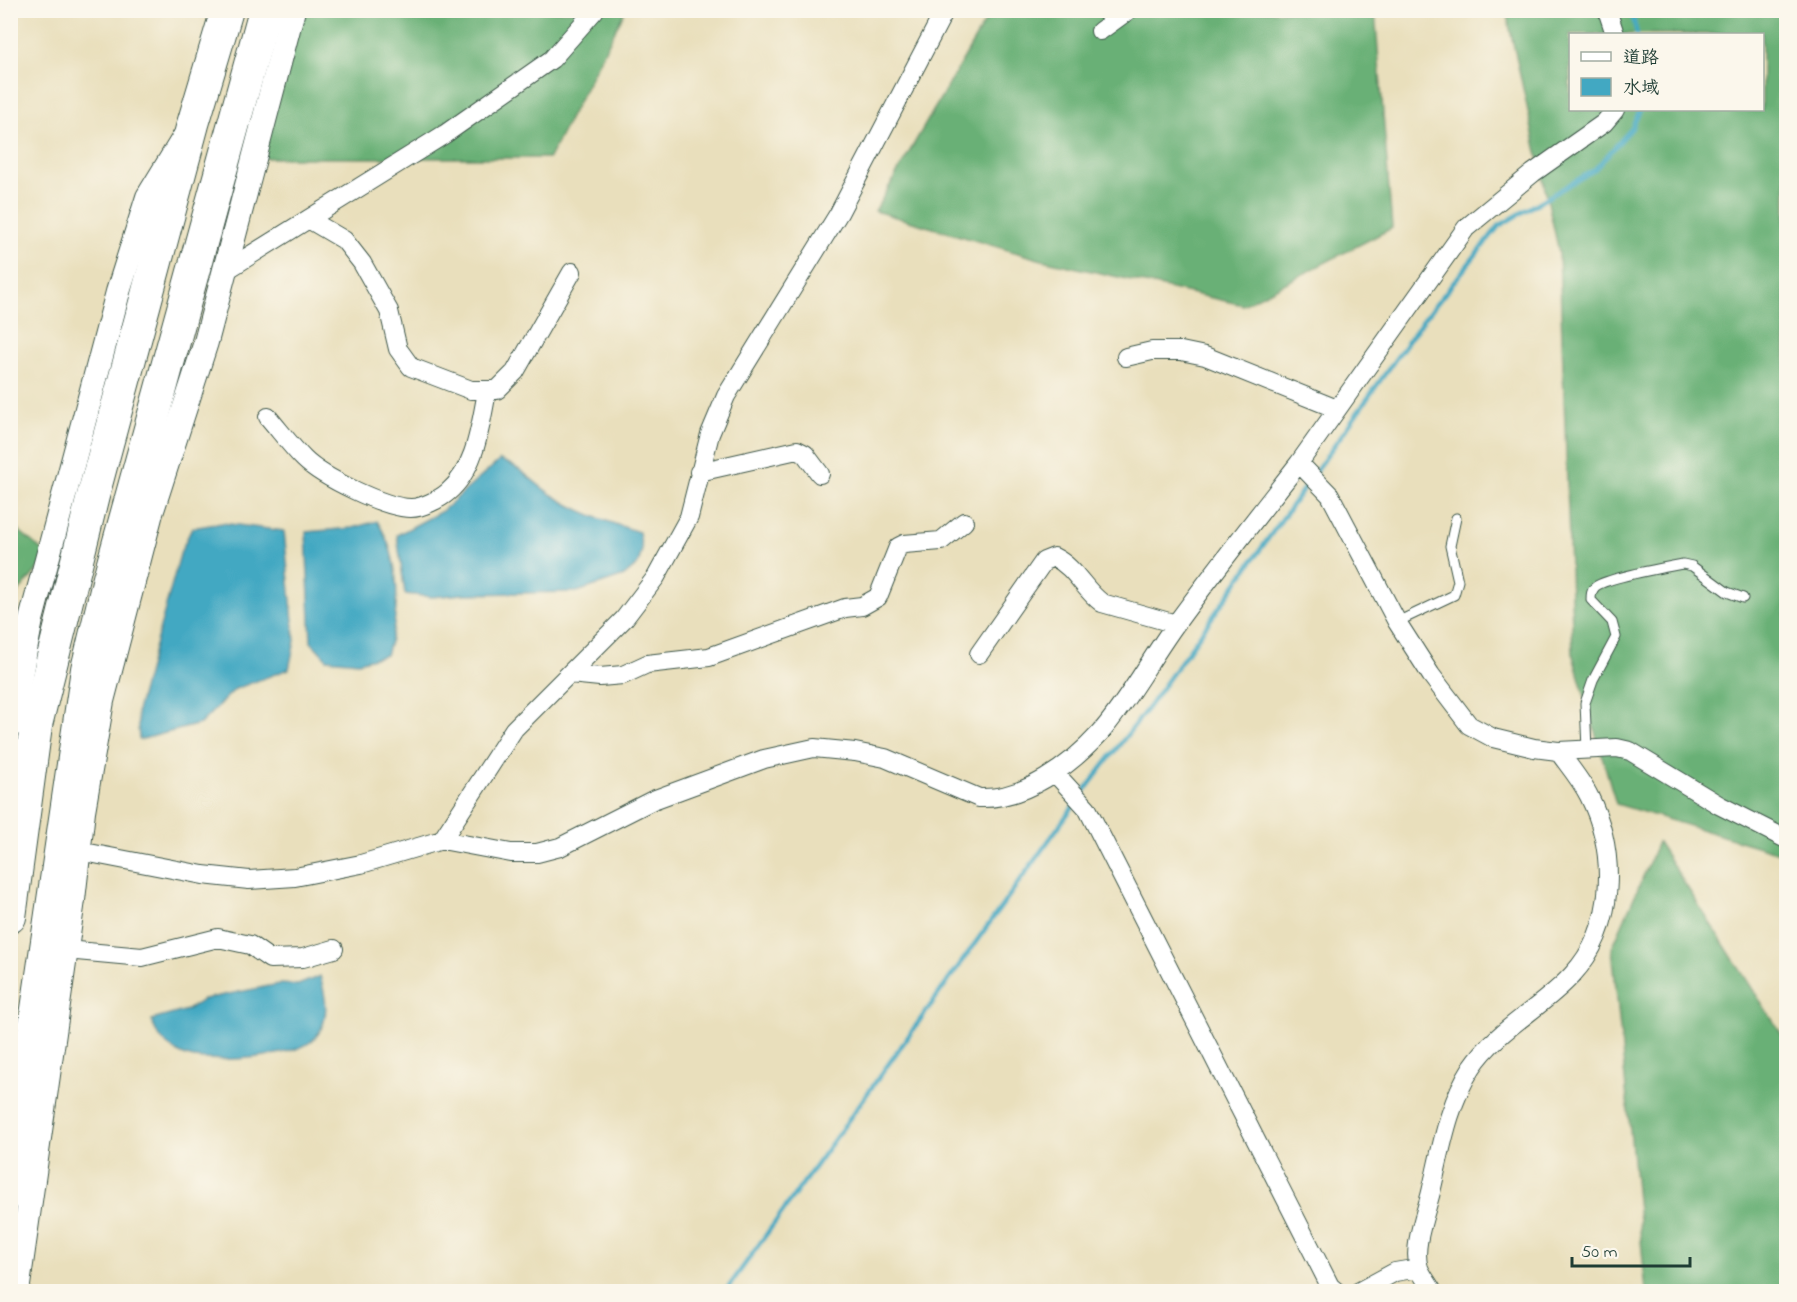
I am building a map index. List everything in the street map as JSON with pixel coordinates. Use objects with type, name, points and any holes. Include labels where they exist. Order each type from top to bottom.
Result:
[{"type":"highway","points":[[10,917],[36,725],[93,496],[193,124],[227,10]]},
{"type":"highway","points":[[10,1193],[87,669],[109,578],[265,10]]},
{"type":"street","points":[[17,1292],[102,701],[151,513],[206,342],[293,10]]},
{"type":"street","points":[[225,271],[445,134],[552,59],[595,10]]},
{"type":"street","points":[[442,840],[514,729],[624,619],[656,577],[689,517],[699,472],[726,396],[839,213],[945,10]]},
{"type":"street","points":[[1100,31],[1129,10]]},
{"type":"street","points":[[1607,10],[1615,33]]},
{"type":"street","points":[[79,851],[203,875],[249,880],[295,877],[361,864],[442,840],[511,853],[537,854],[560,848],[664,796],[764,759],[814,748],[885,758],[979,798],[995,799],[1014,793],[1055,773],[1100,733],[1176,624],[1303,465],[1337,409],[1466,228],[1533,173],[1604,123],[1614,111]]},
{"type":"street","points":[[10,726],[15,665],[32,620],[125,271],[148,197],[160,174],[193,124]]},
{"type":"street","points":[[310,220],[344,240],[362,263],[389,312],[398,349],[411,367],[471,390],[487,392],[497,390],[515,372],[572,272]]},
{"type":"street","points":[[1126,357],[1152,351],[1182,351],[1205,356],[1337,409]]},
{"type":"street","points":[[268,417],[305,460],[339,483],[393,504],[412,508],[448,493],[462,475],[476,448],[487,392]]},
{"type":"street","points":[[699,472],[797,450],[805,454],[820,474]]},
{"type":"street","points":[[1303,465],[1323,486],[1343,517],[1397,622],[1431,675],[1469,725],[1493,738],[1558,751],[1617,748],[1630,751],[1719,805],[1786,839]]},
{"type":"street","points":[[570,674],[600,677],[623,675],[647,664],[710,657],[845,608],[862,606],[878,597],[898,547],[904,544],[941,541],[964,522]]},
{"type":"street","points":[[978,654],[1044,561],[1054,557],[1069,565],[1092,595],[1102,603],[1176,624]]},
{"type":"street","points":[[1433,1292],[1419,1268],[1419,1245],[1446,1128],[1472,1067],[1491,1045],[1571,976],[1591,953],[1600,932],[1607,895],[1607,847],[1589,795],[1558,751]]},
{"type":"street","points":[[1055,773],[1088,808],[1330,1286],[1337,1292]]},
{"type":"street","points":[[66,950],[142,957],[218,938],[250,945],[270,959],[303,958],[334,949]]},
{"type":"street","points":[[1358,1292],[1389,1275],[1419,1268]]},
{"type":"lane","points":[[1397,622],[1454,595],[1458,581],[1450,535],[1456,518]]},
{"type":"lane","points":[[1587,749],[1584,717],[1587,697],[1593,680],[1616,637],[1612,622],[1591,600],[1591,594],[1596,587],[1610,581],[1683,564],[1692,566],[1727,592],[1743,598]]},
{"type":"green space","points":[[275,11],[625,11],[549,158],[224,158]]},
{"type":"green space","points":[[991,11],[1375,11],[1392,228],[1243,305],[1042,260],[875,211]]},
{"type":"green space","points":[[1506,11],[1786,11],[1786,855],[1616,804],[1573,656],[1559,252]]},
{"type":"green space","points":[[11,524],[49,556],[11,601]]},
{"type":"green space","points":[[1658,842],[1786,1041],[1786,1291],[1646,1291],[1612,948]]},
{"type":"water","points":[[500,460],[515,467],[564,502],[595,517],[639,532],[642,550],[638,564],[624,576],[577,592],[463,594],[432,597],[405,594],[397,535],[442,511]]},
{"type":"water","points":[[377,521],[391,552],[395,569],[396,604],[386,655],[358,662],[327,659],[311,642],[306,532],[352,528]]},
{"type":"water","points":[[222,523],[284,531],[295,641],[289,669],[235,689],[200,724],[139,740],[137,711],[181,551],[192,528]]},
{"type":"water","points":[[320,976],[326,1008],[323,1024],[315,1038],[306,1045],[292,1050],[239,1059],[194,1058],[167,1045],[157,1033],[152,1020],[187,1010],[204,999],[279,984],[298,985]]},
{"type":"waterway","points":[[1631,10],[1637,33]]},
{"type":"waterway","points":[[1314,474],[1421,323],[1499,226],[1594,170],[1632,128],[1640,111]]},
{"type":"waterway","points":[[1082,794],[1150,705],[1309,481]]},
{"type":"waterway","points":[[725,1292],[1077,801]]}]
